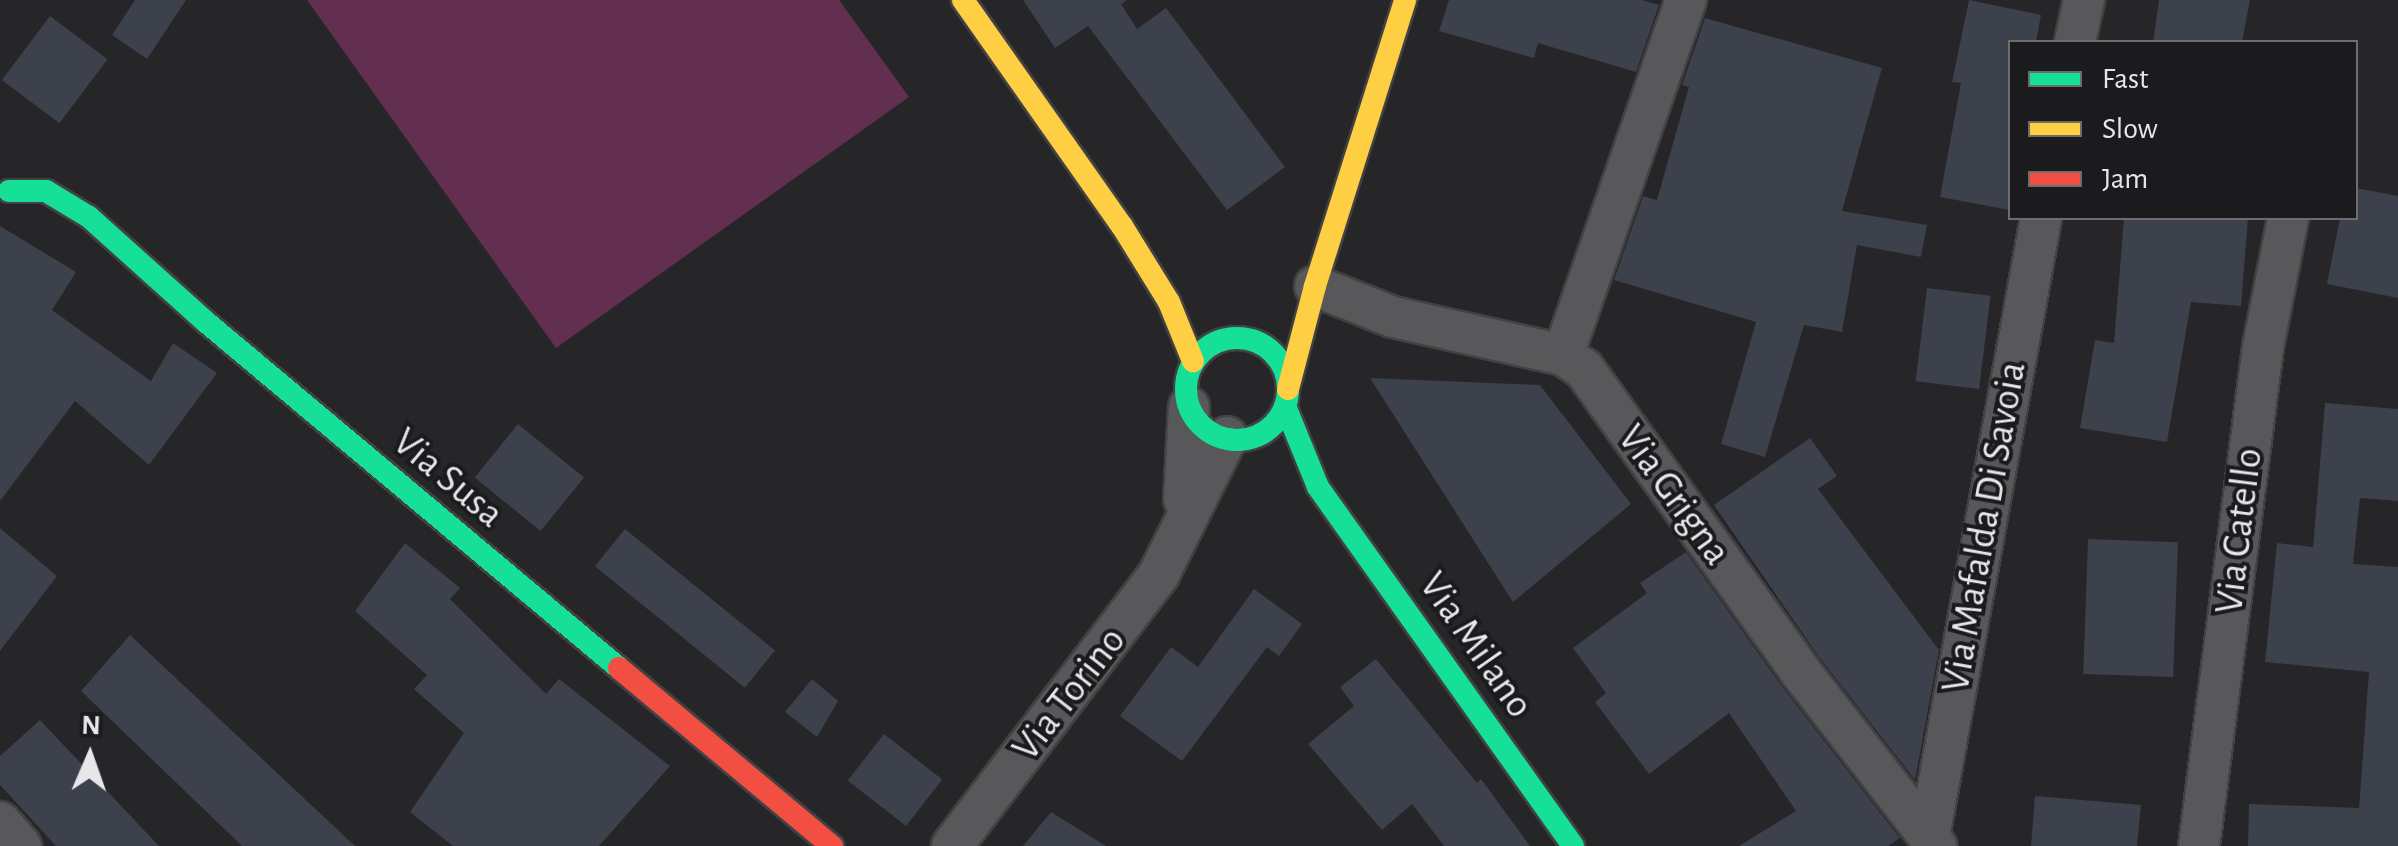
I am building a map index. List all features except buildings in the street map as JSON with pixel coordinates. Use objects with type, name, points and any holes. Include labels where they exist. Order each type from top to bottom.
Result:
[{"type":"street","points":[[963,0],[1122,226],[1169,302],[1193,362]]},
{"type":"street","points":[[1315,286],[1306,303],[1264,333],[1218,341],[1193,362],[1187,377],[1189,407],[1206,428],[1258,445],[1286,397],[1315,286],[1406,0]]},
{"type":"street","points":[[1315,286],[1394,317],[1563,354],[1686,0]]},
{"type":"street","points":[[2075,40],[2084,0]]},
{"type":"street","name":"Via Susa","points":[[3,186],[46,191],[89,217],[220,334],[832,846]]},
{"type":"street","name":"Via Mafalda Di Savoia","points":[[1933,841],[2041,220]]},
{"type":"street","name":"Via Catello","points":[[2199,846],[2263,347],[2288,220]]},
{"type":"street","points":[[1122,226],[1206,310],[1264,333],[1279,360],[1286,397]]},
{"type":"street","name":"Via Grigna","points":[[1563,354],[1584,369],[1800,671],[1933,841]]},
{"type":"street","name":"Via Milano","points":[[1286,397],[1318,487],[1573,846]]},
{"type":"street","name":"Via Torino","points":[[1178,537],[1188,466],[1189,407]]},
{"type":"street","name":"Via Milano","points":[[1258,445],[1318,487]]},
{"type":"street","name":"Via Torino","points":[[952,846],[1132,612],[1178,537],[1258,445]]},
{"type":"street","points":[[0,822],[20,846]]},
{"type":"shaded area","points":[[307,0],[839,0],[909,97],[556,348]]},
{"type":"traffic: fast","points":[[9,191],[46,191],[89,217],[206,322],[619,668]]},
{"type":"traffic: fast","points":[[1237,338],[1256,342],[1273,353],[1284,370],[1288,389],[1284,408],[1273,425],[1256,436],[1237,440],[1218,436],[1201,425],[1190,408],[1186,389],[1190,370],[1201,353],[1218,342],[1237,338]]},
{"type":"traffic: fast","points":[[1285,406],[1318,487],[1573,846]]},
{"type":"traffic: slow","points":[[963,0],[1122,226],[1169,302],[1193,361]]},
{"type":"traffic: slow","points":[[1288,389],[1315,286],[1405,0]]},
{"type":"traffic: jam","points":[[619,668],[832,846]]}]
